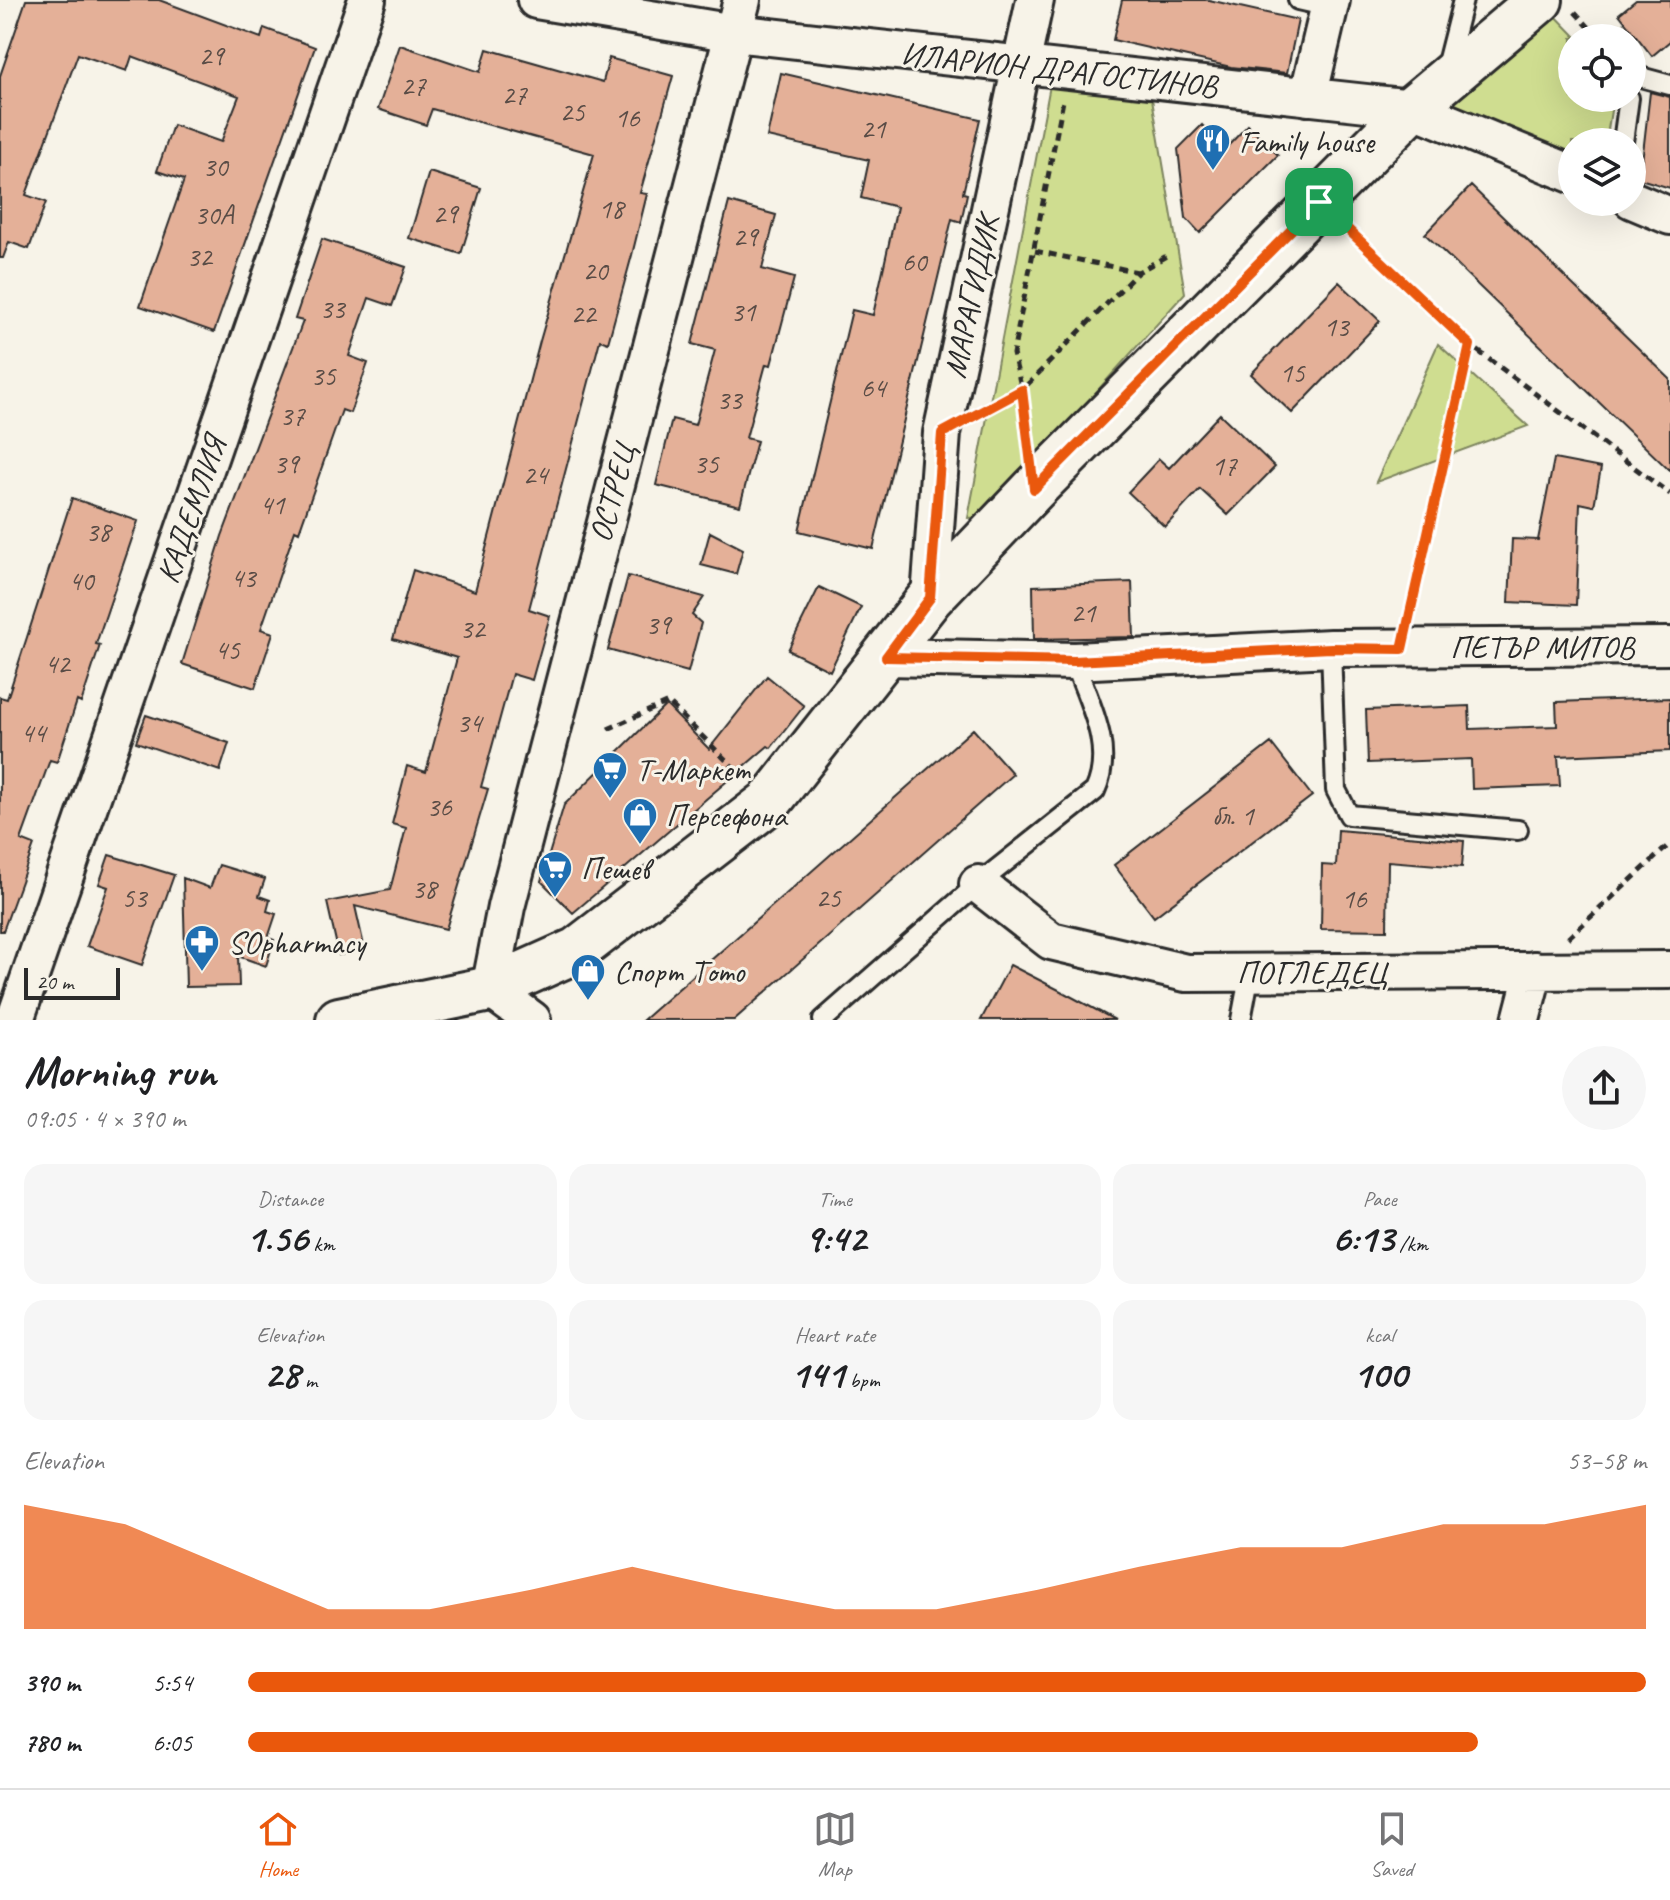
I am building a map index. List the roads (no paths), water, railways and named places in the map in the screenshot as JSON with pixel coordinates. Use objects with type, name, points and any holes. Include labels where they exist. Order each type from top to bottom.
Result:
[{"type":"street","name":"КАДЕМЛИЯ","points":[[15,1020],[367,0]]},
{"type":"street","name":"ИЛАРИОН ДРАГОСТИНОВ","points":[[536,0],[738,16],[1019,67],[1308,97],[1427,96],[1558,166]]},
{"type":"street","name":"МАРАГИДИК","points":[[930,598],[942,433],[1035,0]]},
{"type":"street","points":[[1308,97],[1320,2]]},
{"type":"street","points":[[339,1020],[490,989],[577,950],[769,802],[930,598],[1034,489],[1427,96],[1557,5]]},
{"type":"street","name":"ОСТРЕЦ","points":[[490,989],[555,711],[738,16]]},
{"type":"street","points":[[1646,206],[1670,216]]},
{"type":"street","name":"ПЕТЪР МИТОВ","points":[[886,657],[1074,661],[1331,648],[1670,646]]},
{"type":"street","name":"ПОГЛЕДЕЦ","points":[[978,884],[1051,941],[1186,973],[1670,970]]},
{"type":"street","points":[[1521,1020],[1534,970]]},
{"type":"street","points":[[490,989],[532,1020]]},
{"type":"lane","points":[[1427,96],[1463,0]]},
{"type":"lane","points":[[1646,79],[1670,85]]},
{"type":"lane","points":[[1331,648],[1336,790],[1349,815],[1518,830]]},
{"type":"lane","points":[[823,1020],[978,884],[1095,791],[1105,771],[1104,748],[1074,661]]},
{"type":"lane","points":[[1241,1020],[1250,972]]},
{"type":"place","name":"Family house","points":[[1213,172]]},
{"type":"place","name":"Т-Маркет","points":[[610,800]]},
{"type":"place","name":"Персефона","points":[[640,846]]},
{"type":"place","name":"Пешев","points":[[555,899]]},
{"type":"place","name":"SOpharmacy","points":[[202,973]]},
{"type":"place","name":"Спорт Тото","points":[[588,1002]]}]
